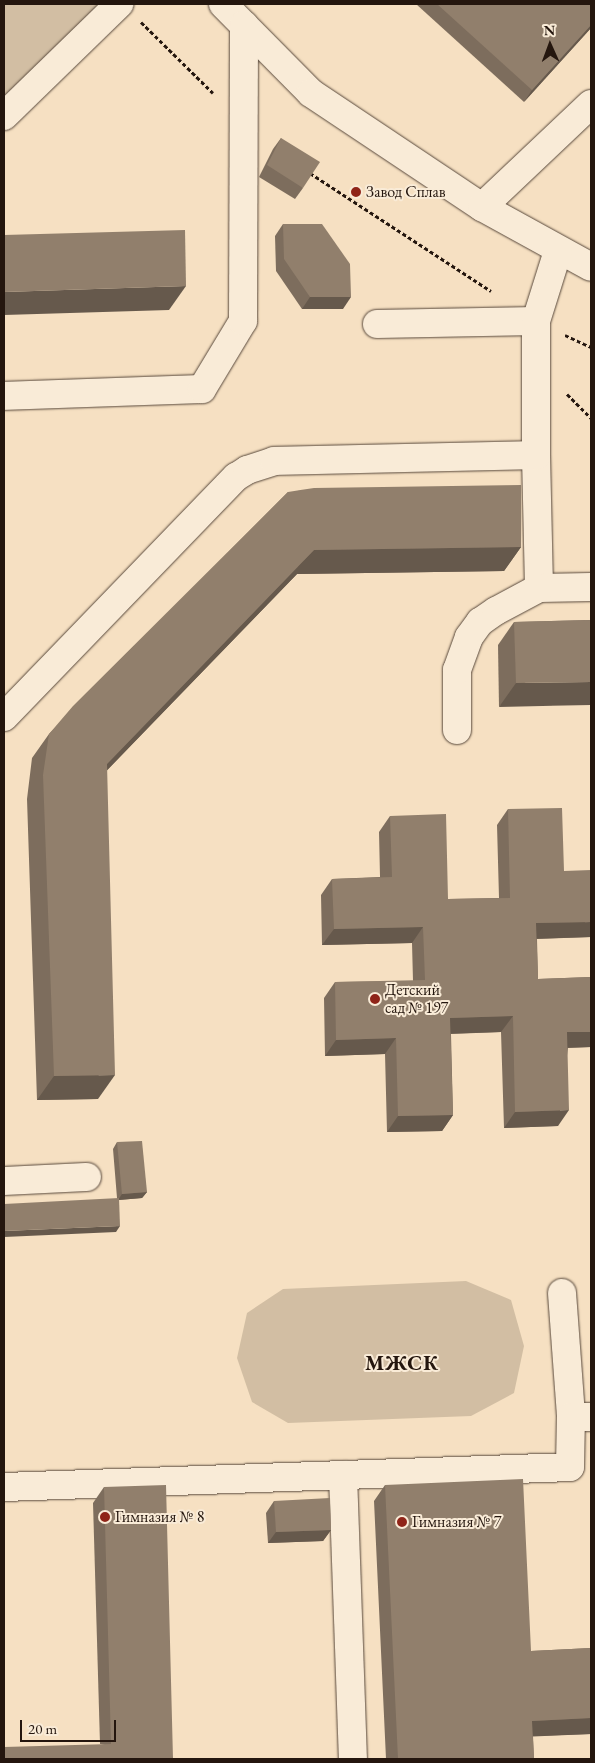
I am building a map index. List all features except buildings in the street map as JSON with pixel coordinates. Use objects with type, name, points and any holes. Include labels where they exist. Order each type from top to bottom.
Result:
[{"type":"street","points":[[223,4],[311,93],[482,207],[558,251],[591,267]]},
{"type":"street","points":[[4,116],[128,10]]},
{"type":"street","points":[[4,396],[202,389],[243,321],[244,25]]},
{"type":"street","points":[[482,207],[590,108]]},
{"type":"street","points":[[539,588],[536,456],[536,321],[558,251]]},
{"type":"street","points":[[377,324],[536,321]]},
{"type":"street","points":[[4,717],[247,470],[274,462],[536,456]]},
{"type":"street","points":[[457,730],[457,670],[470,637],[480,622],[496,611],[539,588],[591,586]]},
{"type":"street","points":[[4,1181],[87,1177]]},
{"type":"street","points":[[4,1487],[570,1467],[581,1417],[562,1293]]},
{"type":"street","points":[[343,1475],[353,1759]]},
{"type":"path","points":[[128,10],[244,124]]},
{"type":"path","points":[[304,169],[495,293]]},
{"type":"path","points":[[536,321],[591,347]]},
{"type":"shaded area","points":[[4,4],[113,4],[4,110]]},
{"type":"shaded area","points":[[466,1281],[511,1300],[524,1346],[514,1393],[471,1416],[288,1423],[252,1402],[237,1358],[247,1313],[283,1289]]},
{"type":"place","name":"Завод Сплав","points":[[356,192]]},
{"type":"place","name":"Детский сад № 197","points":[[375,999]]},
{"type":"place","name":"Гимназия № 8","points":[[105,1517]]},
{"type":"place","name":"Гимназия № 7","points":[[402,1522]]},
{"type":"district","name":"МЖСК","points":[[402,1363]]}]
